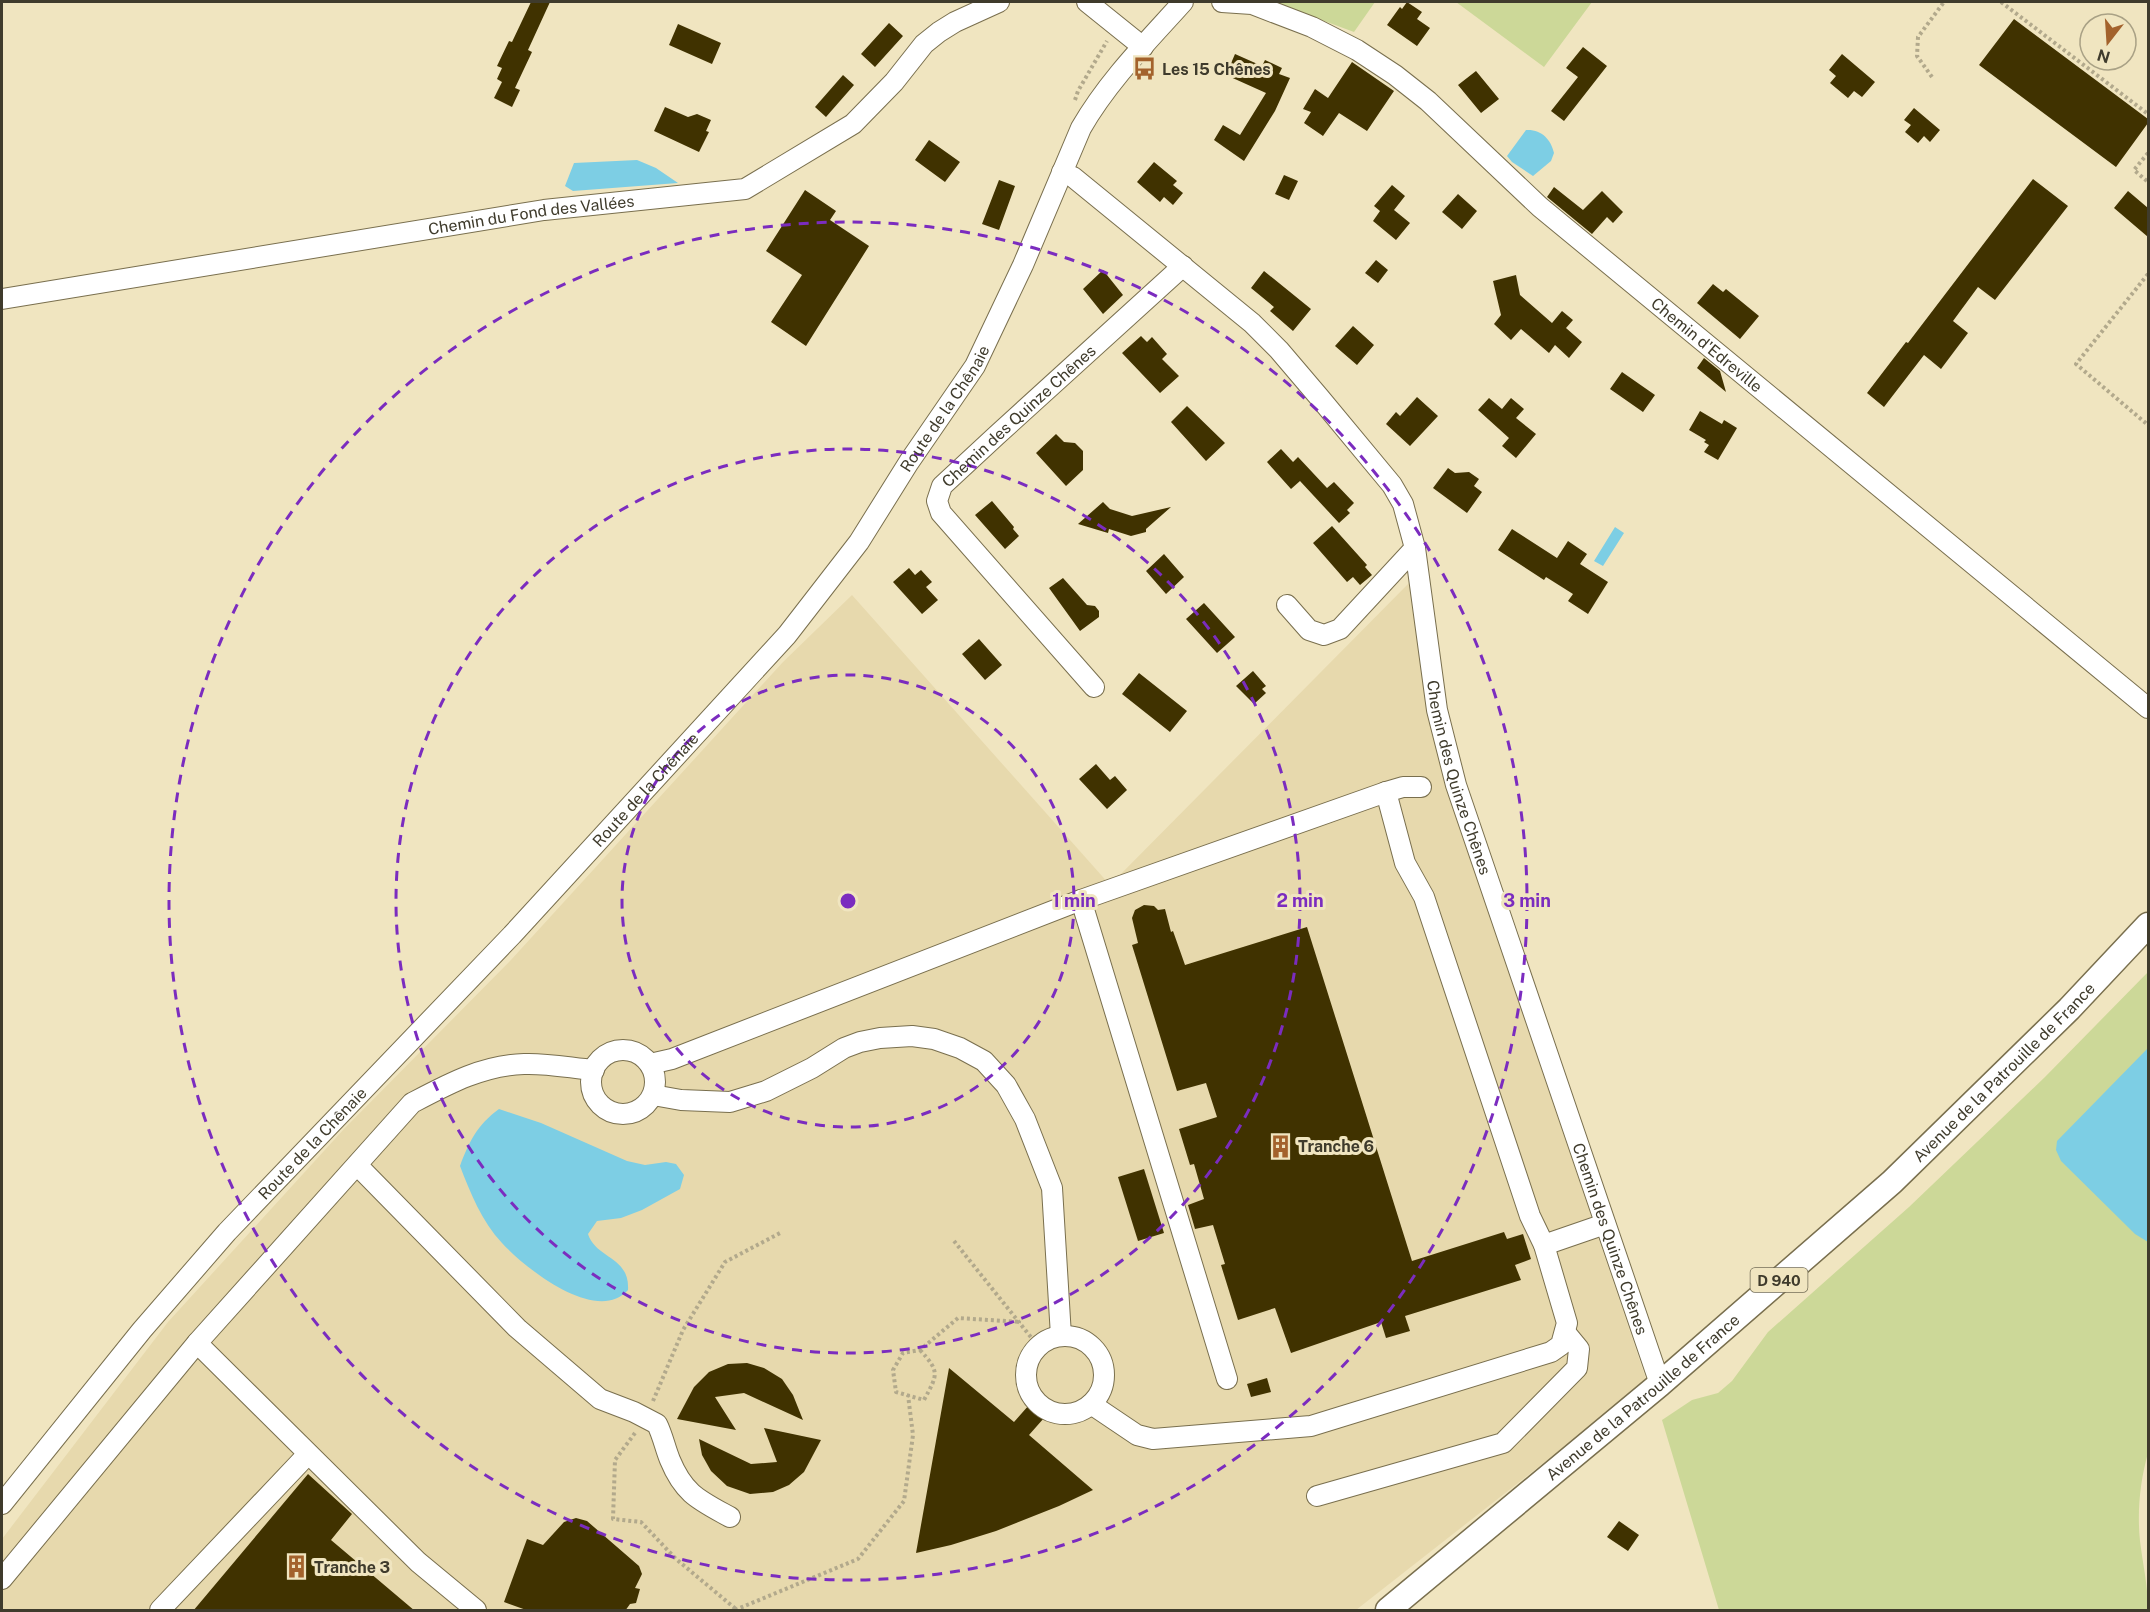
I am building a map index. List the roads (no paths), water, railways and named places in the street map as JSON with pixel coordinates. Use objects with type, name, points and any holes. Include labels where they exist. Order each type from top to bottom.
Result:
[{"type":"main road","name":"Avenue de la Patrouille de France","points":[[1388,1611],[1660,1384],[1892,1182],[2069,1009],[2148,925]]},
{"type":"street","name":"Chemin du Fond des Vallées","points":[[2,299],[544,210],[745,189],[853,123],[894,82],[924,44],[939,32],[999,2]]},
{"type":"street","points":[[1088,2],[1143,47]]},
{"type":"street","name":"Route de la Chênaie","points":[[2,1504],[127,1348],[227,1232],[512,935],[787,635],[860,542],[909,462],[975,366],[998,321],[1081,128],[1098,99],[1183,2]]},
{"type":"street","name":"Chemin d'Edreville","points":[[1222,2],[1251,3],[1312,27],[1357,50],[1395,75],[1428,101],[1540,207],[2148,708]]},
{"type":"street","name":"Chemin des Quinze Chênes","points":[[1062,172],[1073,177],[1252,323],[1279,350],[1392,485],[1402,504],[1415,548],[1437,710],[1456,785],[1660,1384]]},
{"type":"street","name":"Chemin des Quinze Chênes","points":[[1094,687],[941,513],[937,501],[942,486],[1183,266]]},
{"type":"street","points":[[1287,604],[1309,630],[1324,635],[1340,629],[1415,548]]},
{"type":"street","points":[[650,1064],[672,1059],[1081,900],[1386,792],[1422,787]]},
{"type":"street","points":[[1091,1404],[1137,1435],[1153,1439],[1311,1426],[1551,1352],[1561,1345],[1567,1323],[1544,1245],[1530,1216],[1424,897],[1405,863],[1386,792]]},
{"type":"street","points":[[1081,900],[1227,1379]]},
{"type":"street","points":[[653,1095],[681,1100],[730,1102],[766,1091],[812,1068],[844,1048],[880,1038],[912,1036],[934,1039],[960,1048],[984,1061],[1006,1085],[1025,1119],[1052,1188],[1060,1336]]},
{"type":"street","points":[[615,1051],[635,1052],[650,1064],[656,1084],[653,1095],[649,1102],[634,1113],[616,1113],[607,1110],[595,1097],[591,1079],[594,1070],[606,1055],[615,1051]]},
{"type":"street","points":[[2,1579],[197,1343],[358,1166],[412,1103],[457,1079],[491,1068],[525,1064],[594,1070]]},
{"type":"street","points":[[358,1166],[517,1328],[600,1399],[657,1424],[680,1481],[695,1498],[730,1516]]},
{"type":"street","points":[[1544,1245],[1605,1224]]},
{"type":"street","points":[[1317,1496],[1503,1443],[1577,1368],[1579,1349],[1565,1332]]},
{"type":"street","points":[[1060,1336],[1070,1336],[1090,1345],[1101,1359],[1104,1376],[1100,1392],[1091,1404],[1071,1413],[1058,1413],[1044,1408],[1037,1402],[1027,1384],[1029,1359],[1038,1346],[1060,1336]]},
{"type":"street","points":[[197,1343],[418,1562],[476,1611]]},
{"type":"street","points":[[160,1611],[308,1454]]},
{"type":"water","points":[[1526,130],[1541,133],[1550,143],[1554,153],[1551,161],[1533,176],[1507,156]]},
{"type":"water","points":[[637,160],[656,168],[678,183],[573,191],[565,186],[574,163]]},
{"type":"water","points":[[1615,527],[1624,533],[1603,566],[1594,561]]},
{"type":"water","points":[[2148,1048],[2148,1242],[2135,1234],[2061,1161],[2056,1150],[2057,1141]]},
{"type":"water","points":[[499,1109],[541,1123],[627,1161],[645,1165],[666,1162],[676,1164],[684,1175],[680,1189],[642,1210],[621,1218],[597,1221],[588,1234],[598,1249],[624,1270],[628,1290],[615,1299],[599,1301],[581,1297],[544,1279],[502,1243],[483,1216],[460,1166],[475,1134]]},
{"type":"place","name":"Les 15 Chênes","points":[[1144,69]]},
{"type":"place","name":"Tranche 6","points":[[1280,1146]]},
{"type":"place","name":"Tranche 3","points":[[296,1567]]}]
